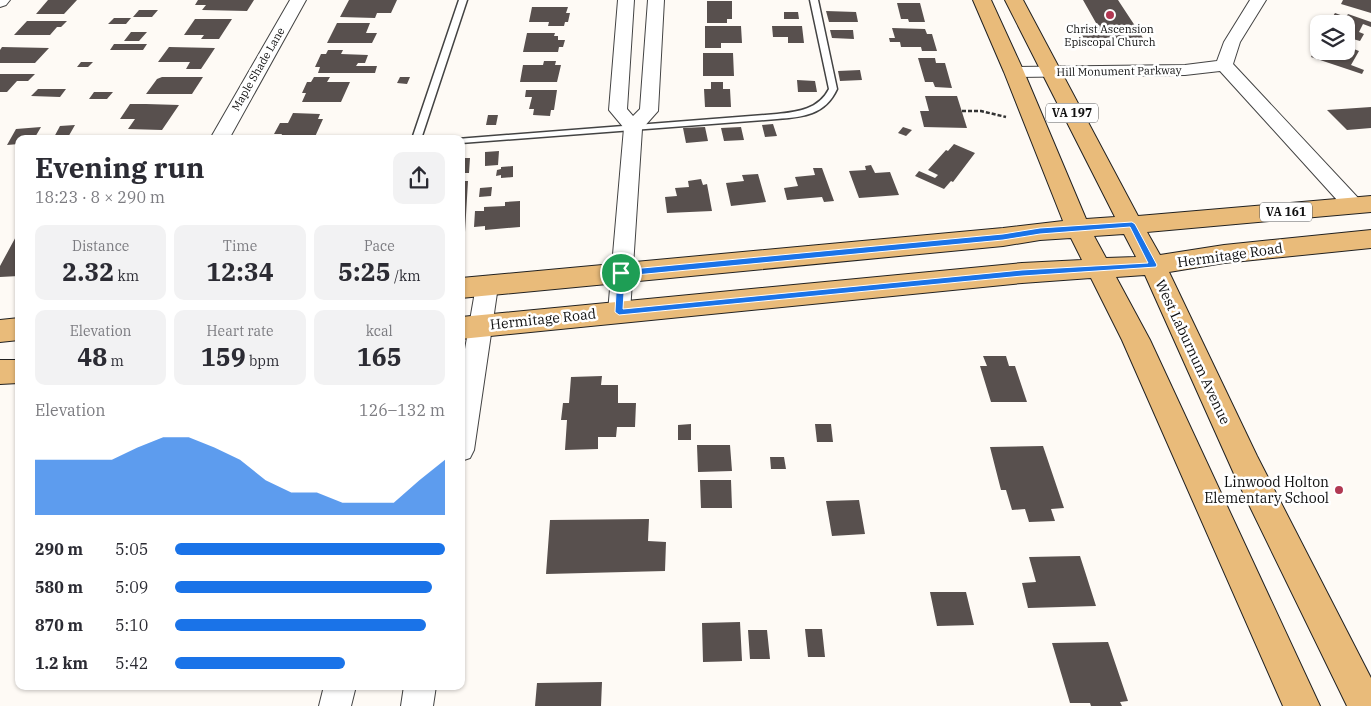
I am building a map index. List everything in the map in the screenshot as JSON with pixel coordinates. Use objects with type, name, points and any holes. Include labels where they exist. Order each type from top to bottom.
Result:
[{"type":"main road","name":"VA 197","points":[[982,0],[1014,72],[1078,228],[1136,340],[1302,706]]},
{"type":"main road","name":"West Laburnum Avenue","points":[[1014,0],[1153,265],[1246,466],[1366,706]]},
{"type":"main road","name":"VA 161","points":[[465,288],[1078,228],[1362,205]]},
{"type":"main road","name":"Hermitage Road","points":[[472,326],[1022,273],[1153,265],[1224,254],[1371,240]]},
{"type":"main road","points":[[0,331],[15,329]]},
{"type":"main road","points":[[0,372],[15,371]]},
{"type":"street","name":"Maple Shade Lane","points":[[220,135],[298,0]]},
{"type":"street","points":[[626,0],[618,110],[633,127]]},
{"type":"street","points":[[619,312],[633,127],[650,111],[656,0]]},
{"type":"street","points":[[1258,0],[1232,42],[1224,65],[1362,205]]},
{"type":"street","name":"Hill Monument Parkway","points":[[1014,72],[1185,70],[1224,65]]},
{"type":"street","points":[[465,405],[472,326],[487,286]]},
{"type":"street","points":[[335,706],[339,690]]},
{"type":"street","points":[[416,706],[419,690]]},
{"type":"lane","points":[[417,135],[463,0]]},
{"type":"lane","points":[[465,140],[799,113],[814,109],[825,104],[831,97],[833,89],[814,0]]},
{"type":"path","points":[[962,111],[981,111],[1006,117]]},
{"type":"building","points":[[48,0],[77,0],[64,14],[36,14]]},
{"type":"building","points":[[198,0],[254,0],[247,11],[202,10],[206,5],[195,5]]},
{"type":"building","points":[[349,0],[397,0],[391,13],[377,13],[375,18],[340,17]]},
{"type":"building","name":"Christ Ascension Episcopal Church","points":[[1083,0],[1118,0],[1143,38],[1084,39],[1079,30],[1100,30]]},
{"type":"building","points":[[1343,0],[1371,0],[1371,13],[1341,4]]},
{"type":"building","points":[[707,1],[732,1],[732,19],[727,19],[727,23],[707,23]]},
{"type":"building","points":[[897,3],[920,3],[925,22],[909,22],[908,19],[901,19]]},
{"type":"building","points":[[532,7],[568,7],[566,13],[570,13],[568,22],[565,22],[564,26],[548,26],[549,22],[529,22]]},
{"type":"building","points":[[139,10],[158,10],[152,17],[133,17]]},
{"type":"building","points":[[826,11],[856,12],[858,22],[829,22]]},
{"type":"building","points":[[784,12],[798,12],[799,19],[784,19]]},
{"type":"building","points":[[1355,16],[1371,22],[1371,27],[1363,24],[1359,32],[1364,34],[1360,41],[1355,40]]},
{"type":"building","points":[[114,18],[131,18],[126,24],[108,24]]},
{"type":"building","points":[[195,19],[232,19],[219,39],[201,39],[204,35],[184,35]]},
{"type":"building","points":[[27,21],[67,21],[61,27],[57,27],[50,35],[14,35]]},
{"type":"building","points":[[337,23],[370,23],[366,33],[377,33],[372,43],[327,43]]},
{"type":"building","points":[[705,26],[741,26],[742,43],[721,43],[721,48],[705,48]]},
{"type":"building","points":[[772,26],[802,26],[804,43],[788,43],[788,37],[773,37]]},
{"type":"building","points":[[892,28],[925,29],[927,34],[932,34],[937,51],[922,51],[921,47],[901,47],[900,42],[890,42],[889,38],[895,38]]},
{"type":"building","points":[[830,30],[853,30],[854,39],[832,38]]},
{"type":"building","points":[[131,32],[147,32],[139,41],[124,41]]},
{"type":"building","points":[[527,33],[555,33],[554,36],[558,36],[558,40],[565,40],[563,47],[559,47],[558,52],[523,52]]},
{"type":"building","points":[[114,44],[147,44],[143,50],[110,50]]},
{"type":"building","points":[[2,47],[49,48],[35,63],[0,63],[0,50]]},
{"type":"building","points":[[169,47],[215,48],[201,69],[186,69],[190,62],[158,62]]},
{"type":"building","points":[[1355,49],[1359,51],[1355,58]]},
{"type":"building","points":[[328,50],[343,50],[341,54],[368,55],[365,63],[358,63],[356,66],[377,66],[375,73],[318,73],[320,67],[315,67],[321,54],[326,54]]},
{"type":"building","points":[[703,53],[733,53],[734,76],[703,76]]},
{"type":"building","points":[[918,58],[935,58],[936,63],[945,63],[952,88],[935,87],[933,82],[925,82]]},
{"type":"building","points":[[1320,60],[1354,60],[1351,65],[1364,70],[1362,74]]},
{"type":"building","points":[[544,61],[556,61],[555,65],[561,65],[557,82],[520,82],[523,65],[543,65]]},
{"type":"building","points":[[81,62],[93,62],[88,67],[77,67]]},
{"type":"building","points":[[860,70],[862,80],[840,81],[838,71]]},
{"type":"building","points":[[0,74],[35,74],[28,81],[17,81],[7,92],[0,92]]},
{"type":"building","points":[[162,77],[203,77],[192,94],[146,94],[157,79]]},
{"type":"building","points":[[314,77],[330,77],[327,82],[350,82],[341,102],[302,102],[306,93],[302,93],[307,82],[311,82]]},
{"type":"building","points":[[400,77],[410,77],[407,84],[397,83]]},
{"type":"building","points":[[797,80],[815,81],[817,92],[798,92]]},
{"type":"building","points":[[711,82],[723,82],[723,89],[730,89],[731,107],[705,107],[704,89],[711,89]]},
{"type":"building","points":[[38,89],[66,89],[60,97],[31,96]]},
{"type":"building","points":[[526,90],[557,90],[554,110],[551,110],[550,116],[533,115],[534,109],[529,109],[532,97],[525,97]]},
{"type":"building","points":[[94,92],[113,92],[107,99],[89,99]]},
{"type":"building","points":[[925,96],[957,96],[967,128],[924,127],[920,111],[929,111]]},
{"type":"building","points":[[130,104],[179,105],[162,130],[128,129],[135,119],[120,119]]},
{"type":"building","points":[[1371,107],[1371,128],[1347,130],[1327,110]]},
{"type":"building","points":[[293,113],[320,114],[318,119],[323,119],[316,135],[274,134],[280,123],[288,123]]},
{"type":"building","points":[[488,115],[498,115],[496,125],[486,125]]},
{"type":"building","points":[[773,124],[777,136],[765,137],[762,125]]},
{"type":"building","points":[[75,125],[69,135],[55,135],[60,126]]},
{"type":"building","points":[[41,127],[36,135],[15,135],[15,144],[7,145],[16,129]]},
{"type":"building","points":[[705,127],[708,141],[686,143],[683,128]]},
{"type":"building","points":[[741,127],[744,140],[724,141],[721,128]]},
{"type":"building","points":[[903,127],[912,130],[906,136],[898,133]]},
{"type":"building","points":[[954,144],[975,153],[953,182],[951,181],[944,189],[915,176],[919,171],[935,178],[938,175],[928,170]]},
{"type":"building","points":[[499,151],[498,165],[485,166],[485,152]]},
{"type":"building","points":[[465,158],[470,158],[469,173],[465,173]]},
{"type":"building","points":[[871,165],[875,173],[890,172],[899,195],[859,198],[849,171],[866,170],[865,166]]},
{"type":"building","points":[[513,166],[513,177],[501,178],[501,175],[496,176],[497,170],[501,169],[501,167]]},
{"type":"building","points":[[813,168],[822,168],[834,201],[824,202],[822,197],[787,200],[784,188],[798,186],[795,177],[815,175]]},
{"type":"building","points":[[758,174],[766,202],[731,206],[726,183],[744,181],[742,175]]},
{"type":"building","points":[[701,179],[703,185],[707,184],[712,211],[667,213],[665,197],[677,196],[675,188],[689,187],[688,181]]},
{"type":"building","points":[[465,181],[468,181],[465,232]]},
{"type":"building","points":[[492,187],[491,196],[479,197],[480,188]]},
{"type":"building","points":[[520,201],[520,227],[485,230],[485,226],[474,227],[475,211],[484,211],[484,207],[505,206],[505,202]]},
{"type":"building","points":[[15,238],[15,276],[0,277],[0,266]]},
{"type":"building","points":[[983,356],[1006,356],[1009,366],[1015,366],[1027,402],[991,402],[980,366],[987,366]]},
{"type":"building","points":[[602,376],[601,385],[618,385],[618,403],[636,403],[635,427],[617,427],[616,437],[598,437],[598,449],[565,450],[567,420],[561,420],[563,403],[569,403],[571,377]]},
{"type":"building","points":[[691,424],[691,440],[678,440],[678,425]]},
{"type":"building","points":[[815,424],[831,424],[833,442],[817,442]]},
{"type":"building","points":[[697,445],[730,445],[732,471],[698,472]]},
{"type":"building","points":[[1043,446],[1064,508],[1051,509],[1055,521],[1029,522],[1025,509],[1012,510],[1006,490],[1001,490],[990,447]]},
{"type":"building","points":[[770,457],[784,457],[786,469],[771,469]]},
{"type":"building","points":[[700,480],[731,480],[732,508],[701,508]]},
{"type":"building","points":[[859,500],[865,534],[832,536],[826,501]]},
{"type":"building","points":[[649,519],[648,541],[666,542],[665,571],[546,574],[550,520]]},
{"type":"building","points":[[1080,556],[1096,606],[1028,608],[1022,583],[1036,582],[1029,557]]},
{"type":"building","points":[[930,592],[966,592],[974,625],[937,626]]},
{"type":"building","points":[[740,622],[742,661],[703,662],[702,623]]},
{"type":"building","points":[[805,629],[822,629],[825,657],[808,657]]},
{"type":"building","points":[[748,630],[767,630],[770,659],[750,659]]},
{"type":"building","points":[[1108,642],[1128,701],[1120,702],[1122,706],[1091,706],[1090,703],[1070,703],[1052,643]]},
{"type":"building","points":[[602,682],[601,706],[535,706],[537,683]]},
{"type":"place","name":"Christ Ascension Episcopal Church","points":[[1110,15]]},
{"type":"place","name":"Linwood Holton Elementary School","points":[[1339,490]]},
{"type":"route","points":[[1132,224],[1153,265],[1022,273],[619,312],[621,273],[1003,237],[1040,231],[1132,224]]}]
